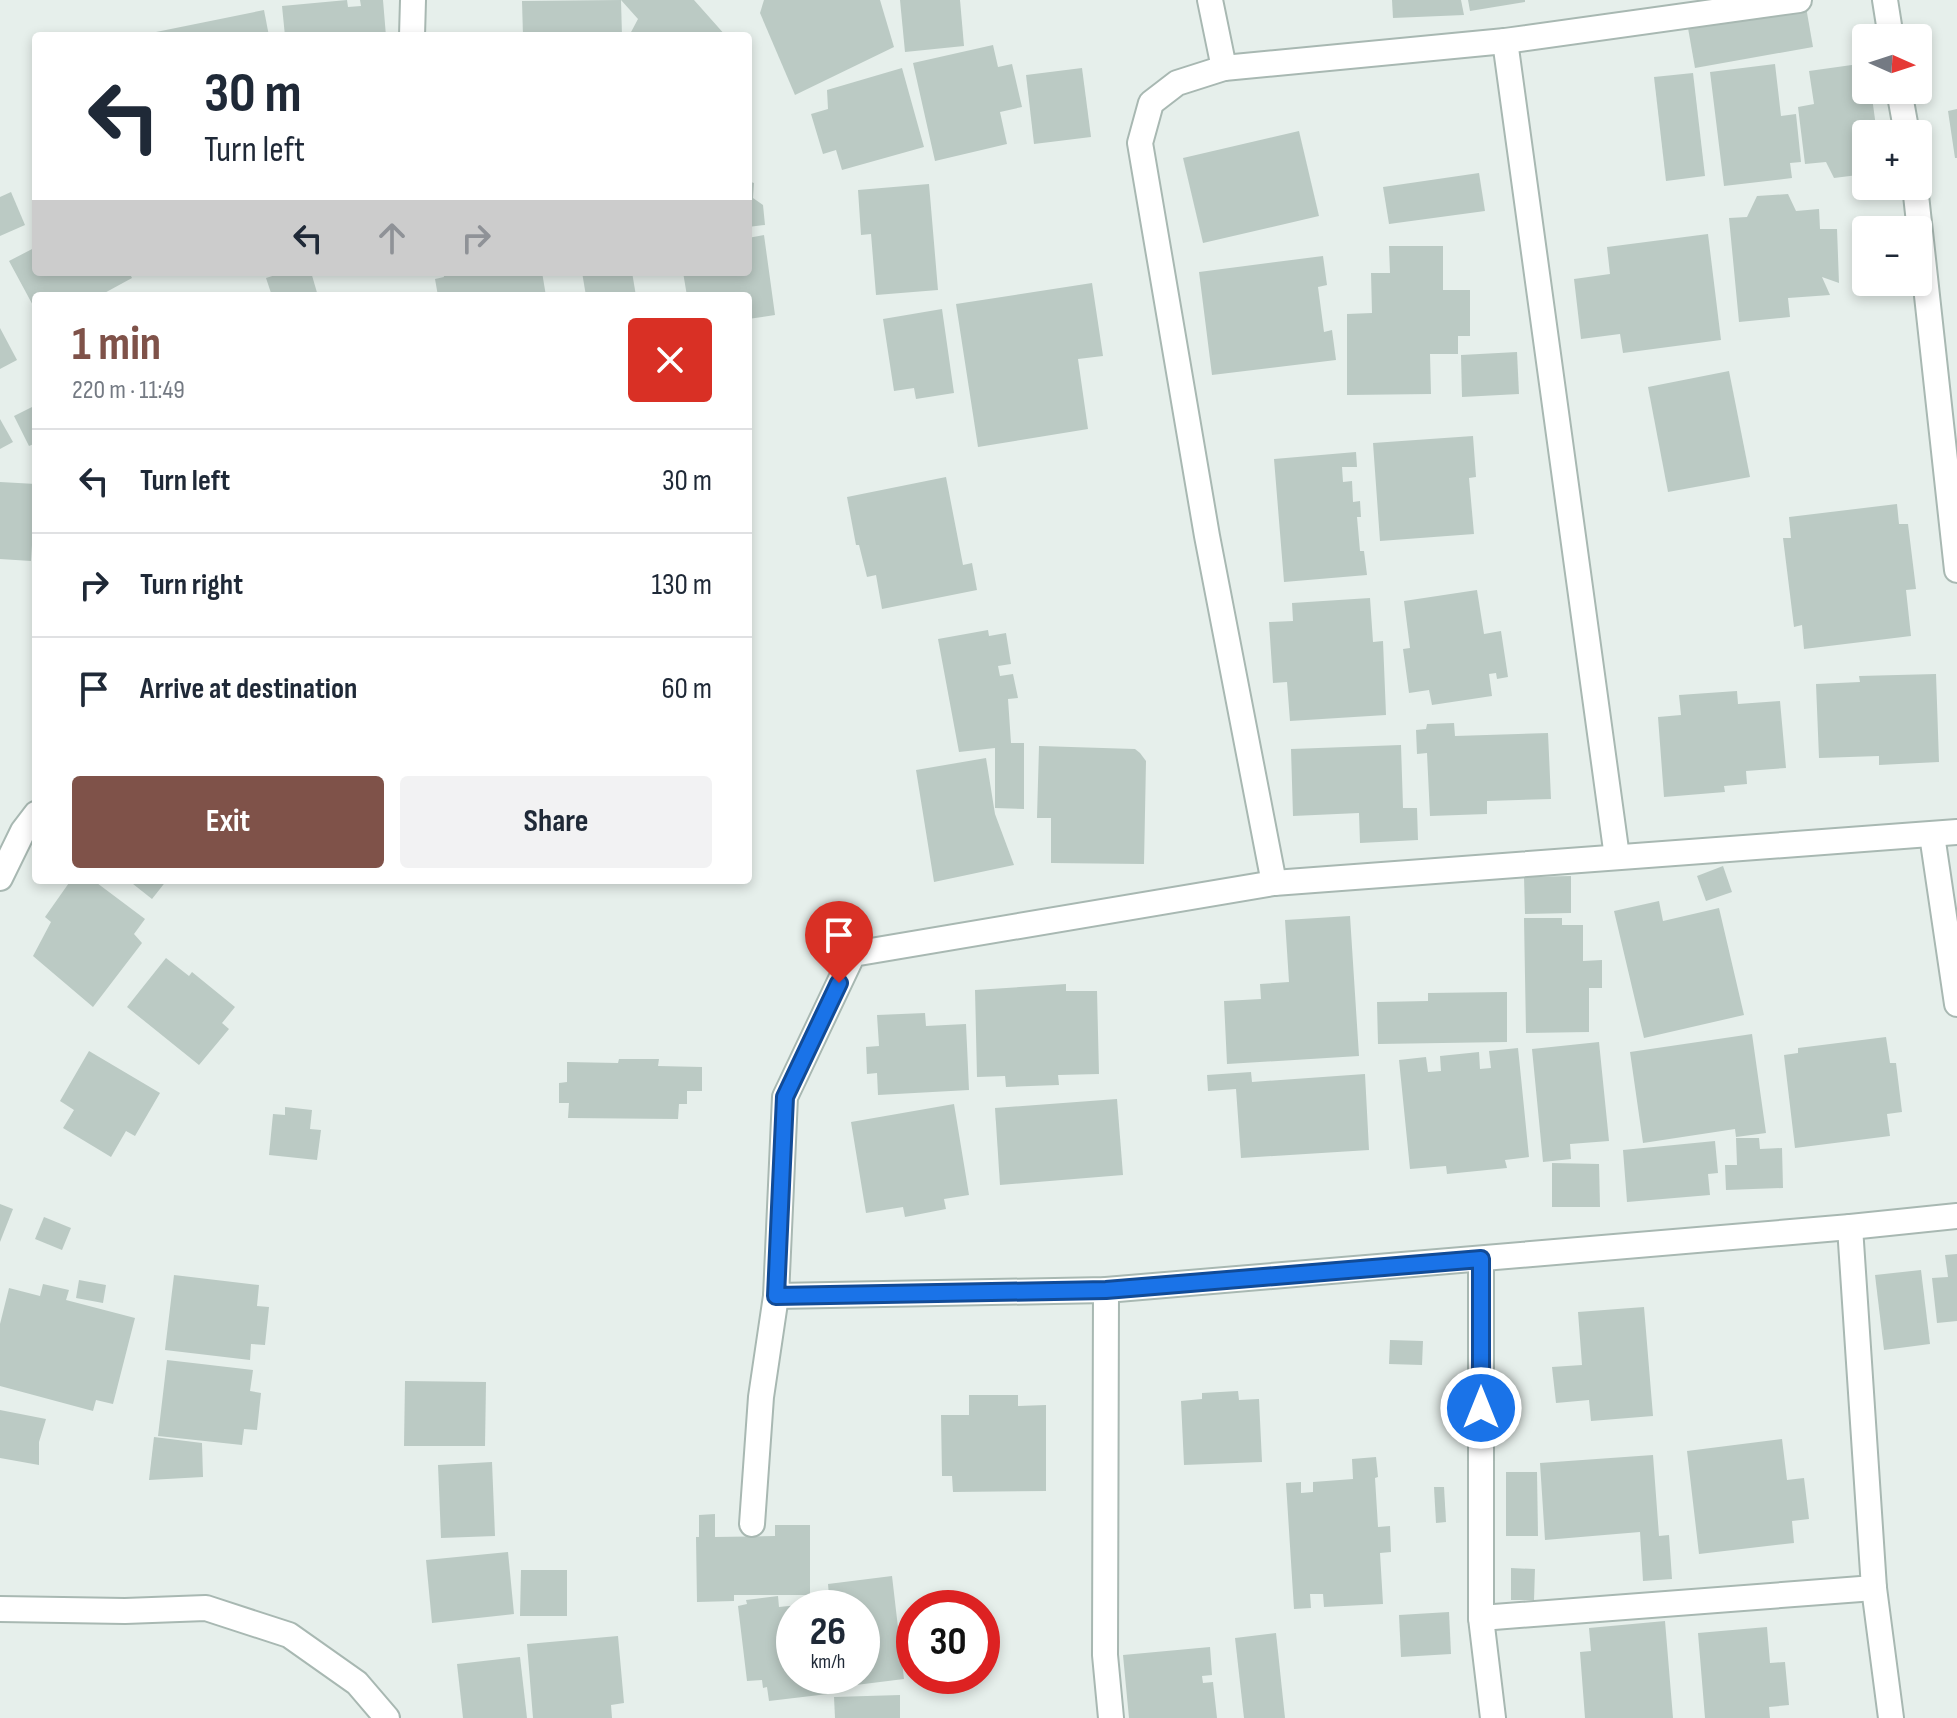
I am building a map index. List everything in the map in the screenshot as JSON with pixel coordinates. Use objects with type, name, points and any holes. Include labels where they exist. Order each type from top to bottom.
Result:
[{"type":"street","points":[[412,32],[413,0]]},
{"type":"street","points":[[1210,0],[1224,68]]},
{"type":"street","points":[[1274,883],[1207,536],[1140,143],[1151,103],[1177,83],[1224,68],[1505,41],[1799,0]]},
{"type":"street","points":[[1885,0],[1889,24]]},
{"type":"street","points":[[1505,41],[1617,857]]},
{"type":"street","points":[[1917,200],[1957,570]]},
{"type":"street","points":[[0,878],[32,819]]},
{"type":"street","points":[[752,1524],[761,1397],[776,1296],[785,1097],[853,954],[1274,883],[1957,832]]},
{"type":"street","points":[[1932,835],[1957,1004]]},
{"type":"street","points":[[776,1296],[1106,1290],[1957,1216]]},
{"type":"street","points":[[1850,1227],[1874,1588],[1891,1718]]},
{"type":"street","points":[[1481,1259],[1481,1618],[1493,1718]]},
{"type":"street","points":[[1106,1290],[1105,1655],[1111,1718]]},
{"type":"street","points":[[1481,1618],[1874,1588]]},
{"type":"street","points":[[0,1609],[125,1611],[206,1608],[289,1635],[357,1683],[387,1718]]},
{"type":"building","points":[[347,0],[348,7],[361,6],[360,0],[383,0],[386,32],[285,32],[282,6]]},
{"type":"building","points":[[621,0],[622,32],[523,32],[522,1]]},
{"type":"building","points":[[621,0],[694,0],[722,32],[631,32],[638,19]]},
{"type":"building","points":[[764,0],[880,0],[894,47],[795,95],[760,13]]},
{"type":"building","points":[[900,0],[960,0],[964,46],[905,52]]},
{"type":"building","points":[[1392,0],[1461,0],[1464,15],[1393,18]]},
{"type":"building","points":[[1468,0],[1525,0],[1525,2],[1470,11]]},
{"type":"building","points":[[1806,7],[1813,47],[1695,68],[1688,28]]},
{"type":"building","points":[[264,10],[268,32],[156,32]]},
{"type":"building","points":[[993,45],[998,67],[1012,64],[1022,107],[1000,112],[1007,144],[935,161],[913,63]]},
{"type":"building","points":[[1775,64],[1781,116],[1796,114],[1801,162],[1790,163],[1792,178],[1724,186],[1710,72]]},
{"type":"building","points":[[1852,65],[1852,104],[1873,104],[1875,120],[1852,120],[1852,176],[1834,178],[1826,162],[1805,164],[1798,107],[1814,104],[1809,71]]},
{"type":"building","points":[[902,68],[924,147],[842,170],[836,150],[823,154],[811,114],[828,109],[827,90]]},
{"type":"building","points":[[1082,68],[1091,137],[1034,144],[1026,75]]},
{"type":"building","points":[[1693,73],[1705,176],[1666,181],[1654,77]]},
{"type":"building","points":[[1957,109],[1957,158],[1955,158],[1948,111]]},
{"type":"building","points":[[1299,131],[1319,216],[1203,243],[1183,158]]},
{"type":"building","points":[[1479,173],[1485,211],[1389,224],[1383,187]]},
{"type":"building","points":[[752,182],[753,198],[763,205],[765,225],[752,227]]},
{"type":"building","points":[[929,184],[938,290],[876,295],[871,234],[861,235],[858,190]]},
{"type":"building","points":[[11,192],[25,225],[0,236],[0,197]]},
{"type":"building","points":[[1788,194],[1796,211],[1819,209],[1820,229],[1837,229],[1839,283],[1822,277],[1830,295],[1788,298],[1790,317],[1739,322],[1729,218],[1747,217],[1757,196]]},
{"type":"building","points":[[1708,234],[1721,340],[1623,353],[1620,334],[1581,339],[1574,279],[1610,274],[1607,247]]},
{"type":"building","points":[[764,235],[775,315],[752,318],[752,292],[686,292],[684,276],[752,276],[752,237]]},
{"type":"building","points":[[1389,246],[1443,246],[1443,290],[1470,290],[1470,336],[1458,336],[1458,354],[1430,354],[1431,394],[1347,395],[1347,314],[1372,313],[1371,273],[1390,273]]},
{"type":"building","points":[[32,249],[32,276],[132,278],[106,292],[32,292],[32,304],[9,261]]},
{"type":"building","points":[[1323,256],[1327,285],[1318,287],[1324,332],[1332,330],[1336,360],[1212,375],[1199,272]]},
{"type":"building","points":[[312,276],[317,292],[271,292],[266,278]]},
{"type":"building","points":[[543,276],[545,292],[437,292],[435,279]]},
{"type":"building","points":[[583,276],[633,276],[635,292],[585,292]]},
{"type":"building","points":[[1092,283],[1103,356],[1078,359],[1088,429],[978,447],[956,304]]},
{"type":"building","points":[[942,309],[954,393],[916,399],[914,388],[894,391],[883,319]]},
{"type":"building","points":[[0,328],[17,360],[0,369]]},
{"type":"building","points":[[1517,352],[1519,394],[1462,397],[1461,355]]},
{"type":"building","points":[[1729,371],[1750,477],[1668,492],[1648,387]]},
{"type":"building","points":[[32,407],[32,445],[29,446],[14,416]]},
{"type":"building","points":[[0,419],[13,442],[0,449]]},
{"type":"building","points":[[1473,436],[1476,477],[1469,478],[1474,534],[1380,541],[1373,443]]},
{"type":"building","points":[[1356,452],[1357,467],[1342,467],[1343,482],[1352,481],[1353,502],[1360,501],[1361,517],[1357,517],[1360,551],[1364,551],[1367,575],[1284,582],[1274,459]]},
{"type":"building","points":[[946,477],[963,565],[972,563],[977,590],[882,609],[876,575],[867,577],[859,545],[856,545],[847,497]]},
{"type":"building","points":[[0,482],[32,484],[31,561],[0,559]]},
{"type":"building","points":[[1897,504],[1899,524],[1908,524],[1916,589],[1906,590],[1911,636],[1804,649],[1802,625],[1794,627],[1783,538],[1791,538],[1789,517]]},
{"type":"building","points":[[1477,590],[1484,634],[1501,631],[1508,677],[1497,679],[1496,673],[1489,674],[1492,696],[1432,705],[1429,690],[1409,693],[1403,649],[1410,648],[1404,601]]},
{"type":"building","points":[[1370,598],[1373,642],[1383,641],[1386,715],[1290,721],[1287,682],[1273,683],[1269,622],[1293,621],[1292,603]]},
{"type":"building","points":[[988,630],[989,636],[1006,633],[1011,664],[998,666],[1000,676],[1013,674],[1018,698],[1008,699],[1011,743],[1024,743],[1024,809],[995,808],[995,748],[959,752],[938,639]]},
{"type":"building","points":[[1936,674],[1939,762],[1879,765],[1879,756],[1819,758],[1816,684],[1860,682],[1859,676]]},
{"type":"building","points":[[1737,691],[1738,704],[1780,701],[1786,768],[1746,771],[1747,784],[1724,786],[1725,792],[1664,797],[1658,717],[1681,715],[1679,695]]},
{"type":"building","points":[[1454,723],[1455,736],[1548,733],[1551,799],[1487,801],[1487,814],[1430,816],[1427,753],[1417,754],[1416,730],[1426,729],[1427,724]]},
{"type":"building","points":[[1401,745],[1403,808],[1417,808],[1418,840],[1360,843],[1359,813],[1293,816],[1291,749]]},
{"type":"building","points":[[1039,746],[1135,749],[1140,753],[1146,761],[1144,864],[1051,863],[1051,818],[1037,818]]},
{"type":"building","points":[[986,758],[995,814],[1014,865],[934,882],[916,770]]},
{"type":"building","points":[[1723,866],[1732,892],[1706,901],[1697,876]]},
{"type":"building","points":[[1571,876],[1571,913],[1525,914],[1524,877]]},
{"type":"building","points":[[68,884],[98,884],[145,919],[134,934],[142,943],[93,1007],[33,956],[51,922],[45,917]]},
{"type":"building","points":[[133,884],[164,884],[152,899]]},
{"type":"building","points":[[1659,901],[1663,921],[1719,908],[1744,1015],[1644,1038],[1614,911]]},
{"type":"building","points":[[1350,916],[1359,1056],[1227,1064],[1224,1001],[1261,999],[1260,984],[1289,982],[1285,920]]},
{"type":"building","points":[[1524,918],[1562,918],[1562,925],[1583,925],[1583,961],[1602,960],[1602,988],[1589,988],[1589,1032],[1526,1033]]},
{"type":"building","points":[[166,958],[189,976],[192,972],[235,1007],[222,1023],[229,1029],[199,1065],[127,1007]]},
{"type":"building","points":[[1066,984],[1066,991],[1097,991],[1099,1074],[1058,1075],[1059,1085],[1006,1087],[1005,1076],[977,1077],[975,990]]},
{"type":"building","points":[[1507,992],[1507,1042],[1378,1044],[1377,1002],[1428,1001],[1428,993]]},
{"type":"building","points":[[925,1013],[926,1026],[966,1024],[969,1090],[878,1095],[877,1073],[867,1074],[866,1047],[879,1046],[877,1015]]},
{"type":"building","points":[[1752,1034],[1766,1133],[1736,1137],[1735,1129],[1643,1143],[1630,1052]]},
{"type":"building","points":[[1886,1037],[1890,1063],[1896,1063],[1902,1112],[1887,1114],[1890,1136],[1795,1148],[1784,1055],[1798,1053],[1798,1048]]},
{"type":"building","points":[[1599,1042],[1609,1141],[1570,1144],[1571,1159],[1543,1162],[1532,1049]]},
{"type":"building","points":[[1518,1048],[1529,1157],[1505,1160],[1507,1168],[1447,1174],[1446,1166],[1410,1169],[1399,1060],[1426,1057],[1428,1072],[1441,1071],[1440,1056],[1479,1052],[1480,1069],[1491,1068],[1489,1051]]},
{"type":"building","points":[[89,1051],[160,1093],[135,1136],[126,1131],[111,1157],[63,1128],[74,1110],[60,1101]]},
{"type":"building","points":[[619,1059],[659,1059],[658,1066],[702,1067],[702,1091],[687,1091],[687,1104],[679,1104],[678,1119],[568,1118],[569,1103],[559,1103],[559,1083],[567,1082],[567,1062],[618,1063]]},
{"type":"building","points":[[1251,1072],[1252,1082],[1365,1074],[1369,1150],[1241,1158],[1236,1089],[1208,1091],[1207,1075]]},
{"type":"building","points":[[1117,1099],[1123,1175],[1000,1185],[995,1108]]},
{"type":"building","points":[[954,1104],[969,1195],[944,1199],[946,1209],[905,1217],[903,1207],[866,1213],[851,1122]]},
{"type":"building","points":[[285,1107],[312,1110],[310,1129],[321,1130],[317,1160],[269,1155],[273,1114],[285,1115]]},
{"type":"building","points":[[1736,1138],[1759,1138],[1760,1149],[1782,1148],[1783,1188],[1726,1190],[1725,1165],[1737,1165]]},
{"type":"building","points":[[1715,1141],[1718,1173],[1708,1174],[1710,1195],[1627,1202],[1623,1150]]},
{"type":"building","points":[[1552,1163],[1599,1164],[1600,1207],[1552,1207]]},
{"type":"building","points":[[0,1204],[13,1209],[0,1242]]},
{"type":"building","points":[[44,1217],[71,1228],[62,1250],[35,1239]]},
{"type":"building","points":[[1957,1254],[1957,1321],[1937,1323],[1932,1278],[1948,1277],[1945,1255]]},
{"type":"building","points":[[1921,1270],[1930,1344],[1884,1350],[1875,1275]]},
{"type":"building","points":[[174,1275],[259,1285],[257,1306],[269,1307],[265,1345],[251,1344],[250,1360],[165,1350]]},
{"type":"building","points":[[79,1280],[106,1285],[103,1303],[76,1298]]},
{"type":"building","points":[[43,1284],[69,1290],[66,1300],[135,1318],[113,1404],[96,1400],[93,1411],[0,1386],[0,1324],[9,1288],[40,1296]]},
{"type":"building","points":[[1644,1307],[1653,1416],[1591,1421],[1589,1400],[1556,1403],[1552,1367],[1582,1365],[1578,1312]]},
{"type":"building","points":[[1390,1340],[1423,1341],[1422,1365],[1389,1364]]},
{"type":"building","points":[[167,1360],[253,1370],[250,1391],[261,1393],[257,1430],[244,1429],[242,1445],[158,1436]]},
{"type":"building","points":[[405,1381],[486,1382],[485,1446],[404,1446]]},
{"type":"building","points":[[1238,1391],[1239,1400],[1259,1399],[1262,1462],[1184,1465],[1181,1401],[1202,1399],[1202,1393]]},
{"type":"building","points":[[969,1395],[1018,1395],[1018,1406],[1046,1405],[1046,1491],[953,1492],[952,1476],[942,1476],[941,1415],[969,1415]]},
{"type":"building","points":[[0,1410],[46,1419],[39,1442],[39,1465],[0,1458]]},
{"type":"building","points":[[154,1437],[202,1443],[203,1477],[149,1480]]},
{"type":"building","points":[[1782,1439],[1787,1480],[1804,1478],[1809,1519],[1792,1521],[1794,1543],[1699,1554],[1687,1451]]},
{"type":"building","points":[[1653,1455],[1659,1536],[1669,1535],[1672,1579],[1643,1581],[1640,1532],[1545,1540],[1540,1463]]},
{"type":"building","points":[[1376,1457],[1378,1527],[1390,1526],[1391,1552],[1380,1553],[1383,1604],[1324,1607],[1323,1594],[1310,1594],[1311,1608],[1294,1609],[1286,1483],[1301,1482],[1301,1493],[1313,1492],[1313,1482],[1353,1479],[1352,1459]]},
{"type":"building","points":[[492,1462],[495,1536],[441,1538],[438,1465]]},
{"type":"building","points":[[1506,1472],[1537,1472],[1538,1536],[1506,1536]]},
{"type":"building","points":[[1434,1487],[1444,1487],[1446,1522],[1436,1523]]},
{"type":"building","points":[[715,1514],[715,1537],[775,1536],[775,1525],[810,1525],[810,1590],[776,1590],[776,1595],[734,1595],[734,1601],[697,1602],[696,1537],[699,1537],[699,1515]]},
{"type":"building","points":[[508,1552],[514,1614],[432,1623],[426,1560]]},
{"type":"building","points":[[1511,1568],[1535,1569],[1534,1600],[1511,1600]]},
{"type":"building","points":[[521,1570],[567,1570],[567,1616],[520,1616]]},
{"type":"building","points":[[892,1576],[896,1610],[896,1680],[880,1682],[880,1590],[828,1590],[828,1584]]},
{"type":"building","points":[[776,1596],[776,1694],[828,1694],[769,1701],[767,1687],[763,1688],[762,1680],[747,1681],[738,1606],[747,1604],[746,1600]]},
{"type":"building","points":[[1449,1612],[1451,1654],[1401,1657],[1399,1615]]},
{"type":"building","points":[[1665,1621],[1673,1718],[1585,1718],[1580,1652],[1591,1651],[1589,1628]]},
{"type":"building","points":[[1767,1627],[1770,1663],[1785,1662],[1789,1705],[1769,1707],[1770,1718],[1705,1718],[1698,1633]]},
{"type":"building","points":[[1276,1633],[1285,1718],[1244,1718],[1235,1638]]},
{"type":"building","points":[[618,1636],[624,1703],[611,1705],[612,1718],[533,1718],[527,1644]]},
{"type":"building","points":[[1210,1647],[1212,1675],[1202,1676],[1203,1683],[1213,1682],[1217,1718],[1129,1718],[1123,1655]]},
{"type":"building","points":[[520,1657],[527,1718],[463,1718],[457,1664]]},
{"type":"building","points":[[900,1695],[900,1718],[835,1718],[834,1697]]},
{"type":"route","points":[[839,983],[785,1097],[776,1296],[1106,1290],[1481,1259],[1481,1408]]}]
